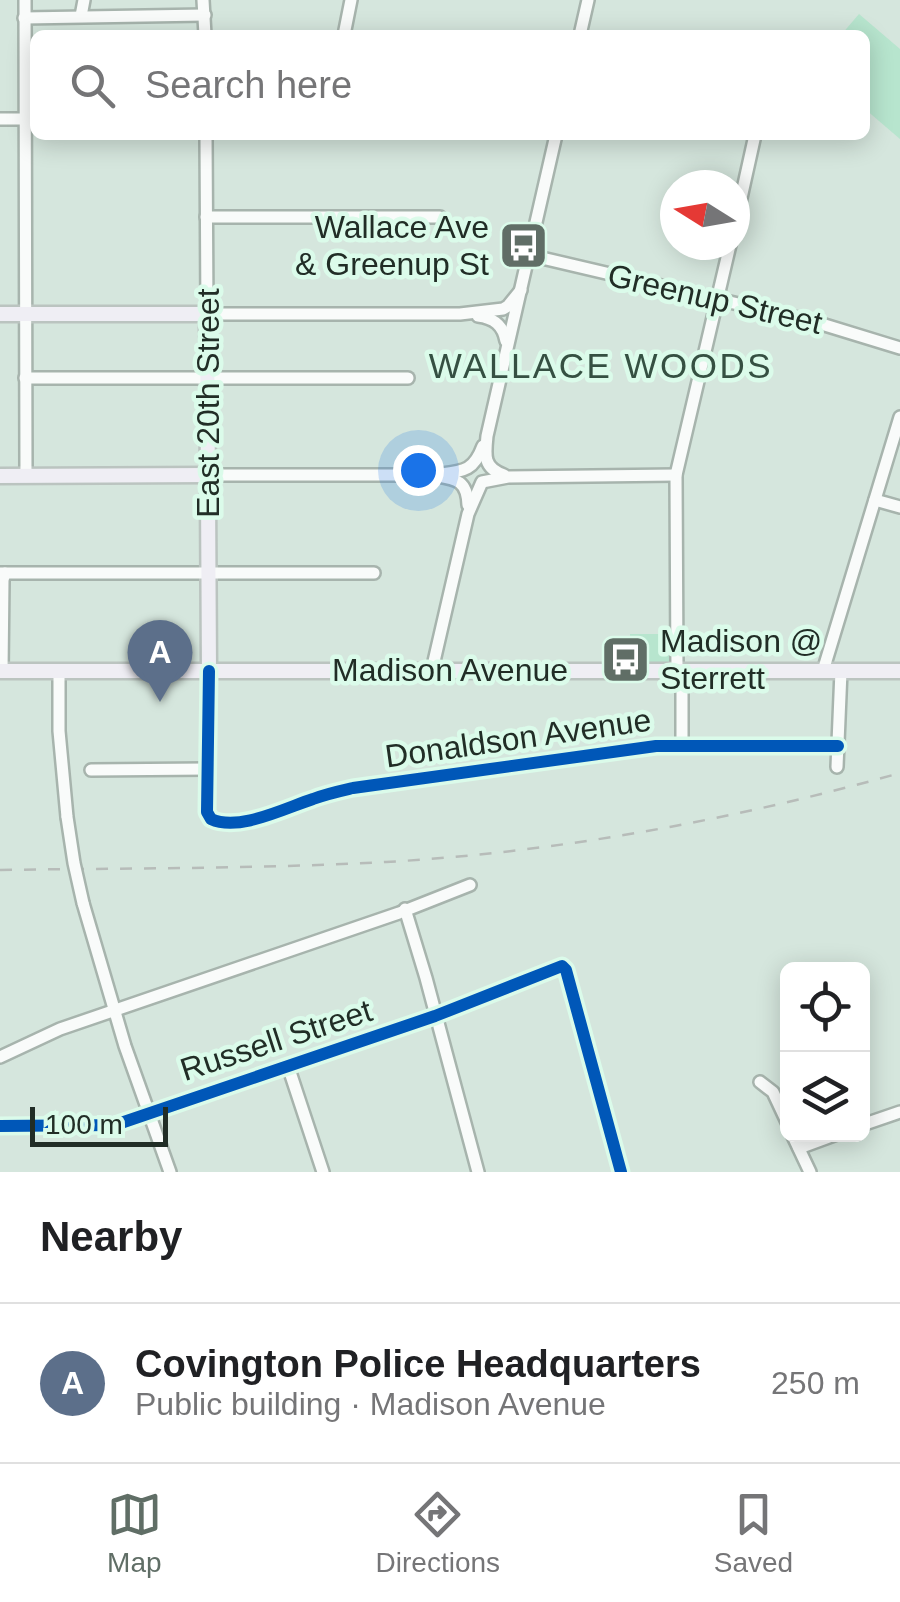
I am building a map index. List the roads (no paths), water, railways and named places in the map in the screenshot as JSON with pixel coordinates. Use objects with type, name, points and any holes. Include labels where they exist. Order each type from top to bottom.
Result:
[{"type":"main road","points":[[0,314],[207,314]]},
{"type":"main road","name":"East 20th Street","points":[[207,314],[209,671]]},
{"type":"main road","points":[[0,476],[209,476]]},
{"type":"main road","name":"Madison Avenue","points":[[1,671],[900,671]]},
{"type":"street","points":[[24,0],[30,119],[24,314],[26,476]]},
{"type":"street","points":[[81,16],[84,0]]},
{"type":"street","points":[[203,0],[206,30]]},
{"type":"street","points":[[345,30],[350,0]]},
{"type":"street","points":[[581,30],[588,0]]},
{"type":"street","points":[[24,18],[205,15]]},
{"type":"street","points":[[0,118],[30,119]]},
{"type":"street","name":"East 20th Street","points":[[206,140],[207,314]]},
{"type":"street","points":[[508,476],[493,471],[484,456],[555,140]]},
{"type":"street","points":[[747,170],[754,140]]},
{"type":"street","points":[[206,217],[440,216]]},
{"type":"street","name":"Greenup Street","points":[[529,255],[814,322],[900,348]]},
{"type":"street","points":[[682,746],[682,678],[677,671],[676,475],[726,260]]},
{"type":"street","points":[[460,314],[503,309],[520,290]]},
{"type":"street","points":[[207,314],[483,316],[504,330],[505,355]]},
{"type":"street","points":[[25,378],[408,378]]},
{"type":"street","points":[[823,671],[900,417]]},
{"type":"street","points":[[209,476],[431,474],[466,470],[476,463],[487,436]]},
{"type":"street","points":[[431,474],[463,484],[468,514]]},
{"type":"street","points":[[432,670],[468,514],[482,482],[508,476],[676,475]]},
{"type":"street","points":[[875,500],[900,507]]},
{"type":"street","points":[[1,671],[2,573],[374,573]]},
{"type":"street","points":[[59,671],[59,731],[74,864],[126,1046],[170,1172]]},
{"type":"street","points":[[91,770],[207,769],[209,671]]},
{"type":"street","points":[[837,767],[841,672]]},
{"type":"street","name":"Donaldson Avenue","points":[[207,769],[207,812],[211,819],[224,823],[258,818],[353,788],[656,746],[838,746]]},
{"type":"street","points":[[0,1057],[60,1028],[470,885]]},
{"type":"street","points":[[405,909],[478,1172]]},
{"type":"street","name":"Russell Street","points":[[0,1126],[116,1124],[435,1016],[562,966],[620,1172]]},
{"type":"street","points":[[288,1066],[323,1172]]},
{"type":"street","points":[[760,1082],[773,1092],[780,1107]]},
{"type":"street","points":[[870,1122],[900,1112]]},
{"type":"street","points":[[796,1142],[810,1172]]},
{"type":"street","points":[[799,1148],[815,1142]]},
{"type":"railway","points":[[0,870],[338,864],[516,850],[710,819],[900,773]]},
{"type":"place","name":"Wallace Ave & Greenup St","points":[[524,245]]},
{"type":"place","name":"Madison @ Sterrett","points":[[625,659]]},
{"type":"place","name":"Covington Police Headquarters","points":[[160,702]]},
{"type":"district","name":"WALLACE WOODS","points":[[601,366]]}]
